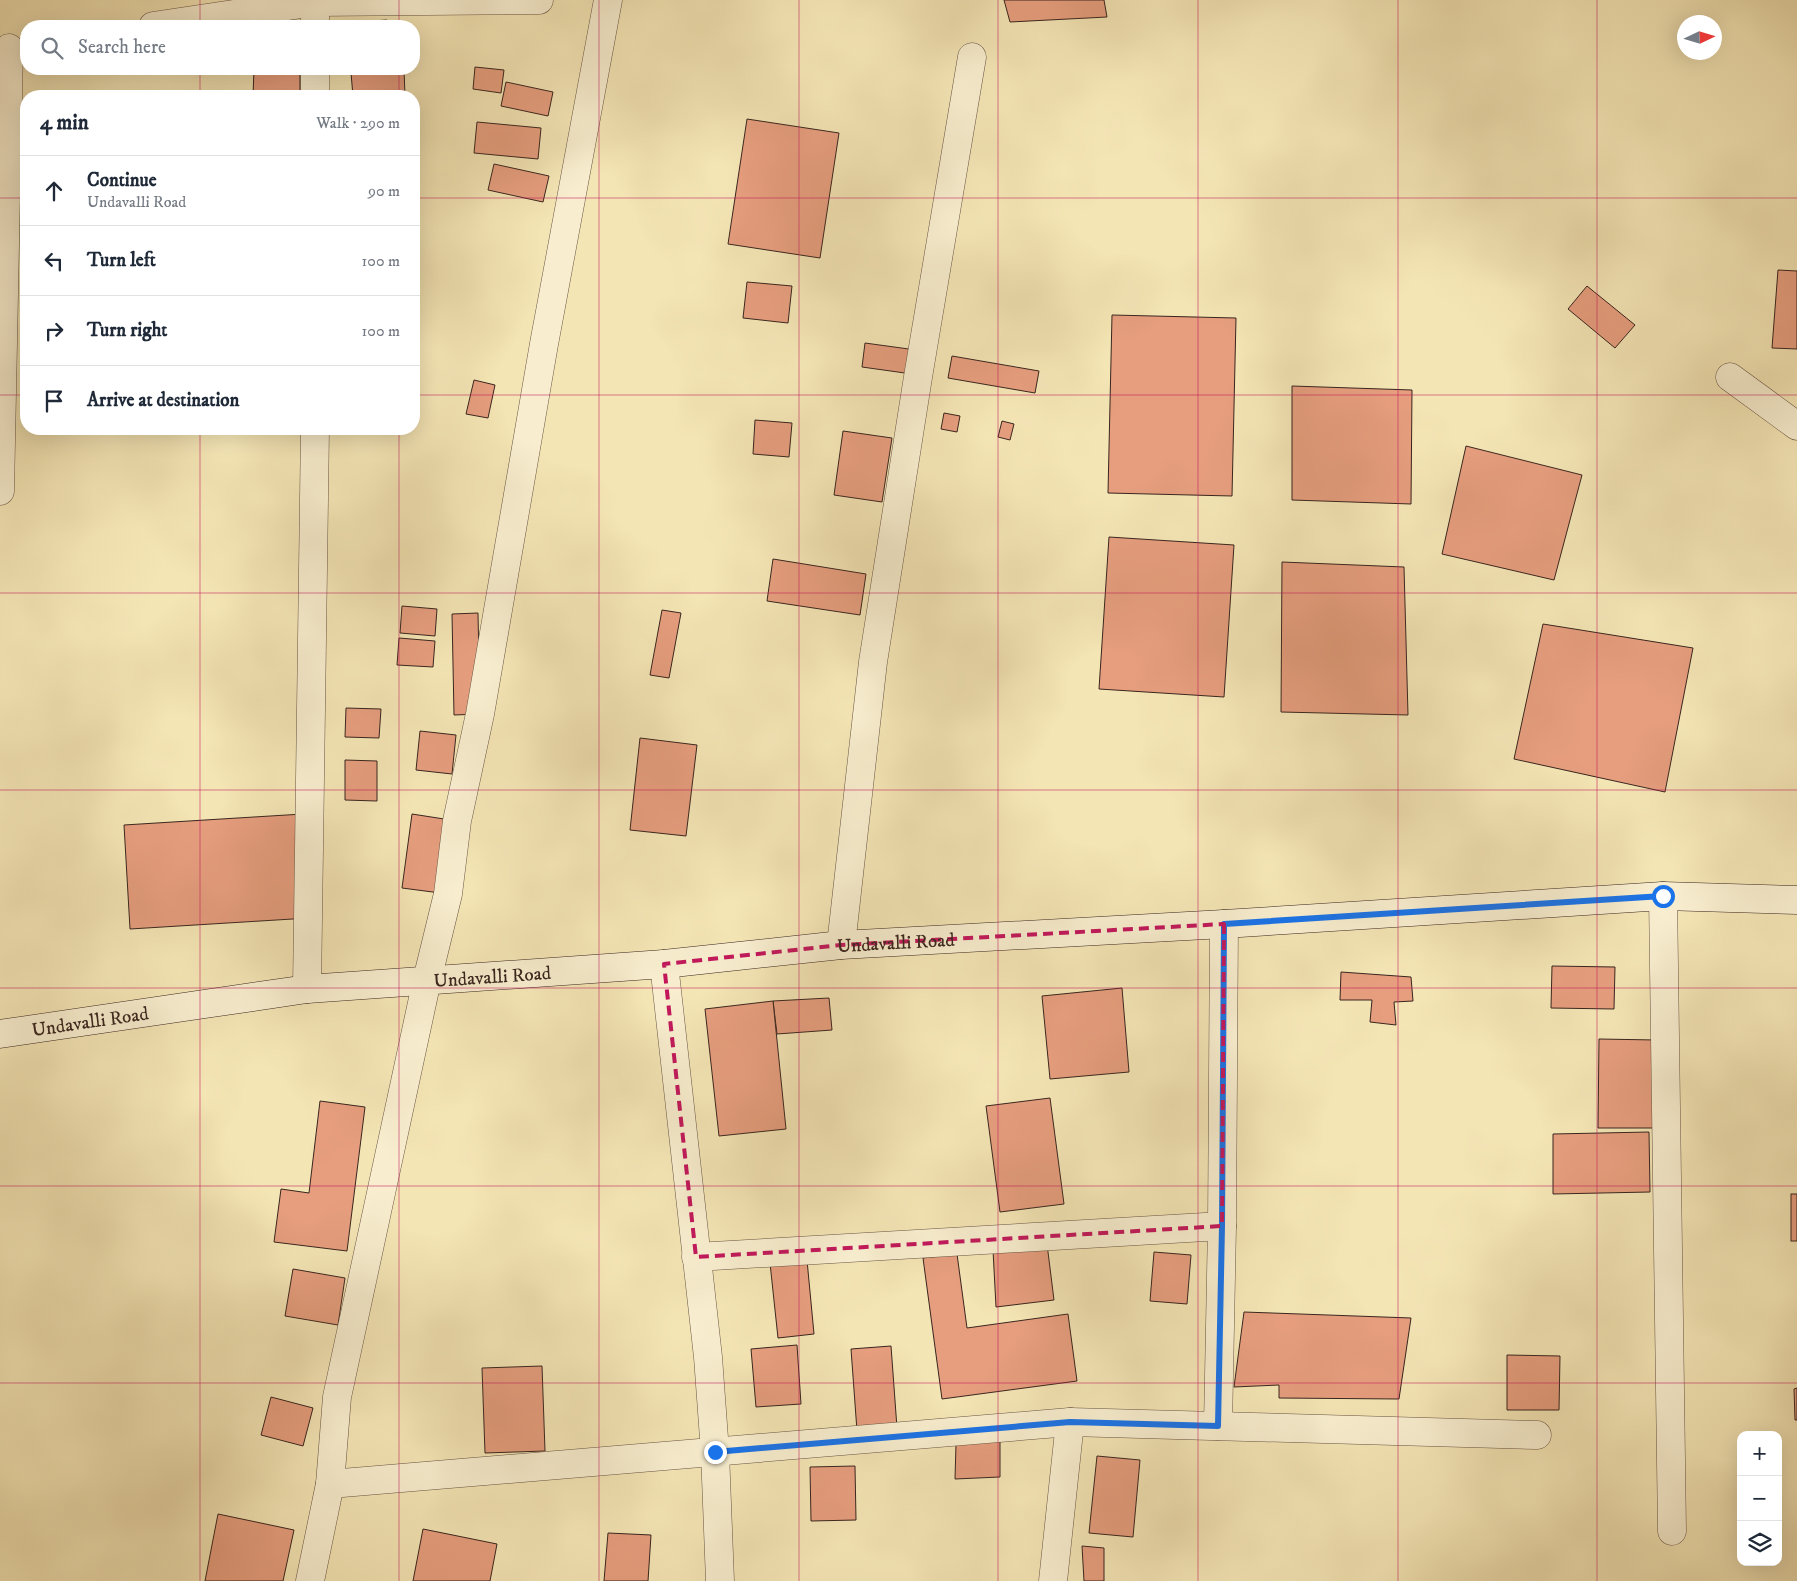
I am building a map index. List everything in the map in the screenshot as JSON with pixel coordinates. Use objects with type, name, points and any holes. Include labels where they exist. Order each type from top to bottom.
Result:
[{"type":"street","points":[[210,20],[315,9],[539,0]]},
{"type":"street","points":[[310,1581],[330,1484],[337,1397],[427,980],[448,894],[457,821],[480,714],[544,344],[608,0]]},
{"type":"street","points":[[0,491],[12,48]]},
{"type":"street","points":[[841,945],[873,662],[916,387],[972,57]]},
{"type":"street","points":[[315,75],[315,90]]},
{"type":"street","points":[[1730,377],[1797,426]]},
{"type":"street","points":[[307,989],[315,435]]},
{"type":"street","points":[[1663,896],[1672,1532]]},
{"type":"street","name":"Undavalli Road","points":[[0,1034],[307,989],[664,964],[841,945],[1224,924],[1663,896],[1797,900]]},
{"type":"street","points":[[1218,1426],[1222,1226],[1224,924]]},
{"type":"street","points":[[664,964],[708,1357],[715,1452],[720,1581]]},
{"type":"street","points":[[696,1257],[1222,1226]]},
{"type":"street","points":[[330,1484],[1070,1422],[1537,1435]]},
{"type":"street","points":[[1053,1581],[1070,1422]]},
{"type":"highlighted area","points":[[1224,924],[1222,1226],[696,1257],[664,964],[841,945]]},
{"type":"building","points":[[1004,0],[1104,0],[1107,17],[1010,22]]},
{"type":"building","points":[[475,67],[504,70],[501,93],[473,89]]},
{"type":"building","points":[[254,75],[300,75],[300,90],[253,90]]},
{"type":"building","points":[[351,75],[404,75],[405,90],[352,90]]},
{"type":"building","points":[[506,82],[553,92],[548,116],[501,106]]},
{"type":"building","points":[[747,119],[839,133],[820,258],[728,244]]},
{"type":"building","points":[[477,122],[541,128],[538,159],[474,153]]},
{"type":"building","points":[[494,164],[549,176],[543,202],[488,190]]},
{"type":"building","points":[[1778,270],[1797,271],[1797,349],[1772,348]]},
{"type":"building","points":[[747,282],[792,286],[788,323],[743,318]]},
{"type":"building","points":[[1587,286],[1635,325],[1615,348],[1568,309]]},
{"type":"building","points":[[1112,315],[1236,318],[1232,496],[1108,493]]},
{"type":"building","points":[[865,343],[916,350],[912,374],[862,367]]},
{"type":"building","points":[[952,356],[1039,371],[1035,393],[948,378]]},
{"type":"building","points":[[474,380],[495,385],[488,418],[466,414]]},
{"type":"building","points":[[1292,386],[1412,390],[1411,504],[1292,500]]},
{"type":"building","points":[[944,413],[960,416],[957,432],[941,429]]},
{"type":"building","points":[[755,420],[792,423],[789,457],[753,454]]},
{"type":"building","points":[[1002,421],[1014,424],[1010,440],[998,437]]},
{"type":"building","points":[[843,431],[892,438],[882,502],[834,495]]},
{"type":"building","points":[[1466,446],[1582,475],[1554,580],[1442,554]]},
{"type":"building","points":[[1109,537],[1234,545],[1224,697],[1099,689]]},
{"type":"building","points":[[773,559],[866,574],[860,615],[767,601]]},
{"type":"building","points":[[1282,562],[1404,567],[1408,715],[1281,712]]},
{"type":"building","points":[[402,606],[437,609],[435,636],[400,633]]},
{"type":"building","points":[[662,610],[681,613],[669,678],[650,675]]},
{"type":"building","points":[[478,613],[480,714],[454,715],[452,614]]},
{"type":"building","points":[[1543,624],[1693,648],[1665,792],[1514,759]]},
{"type":"building","points":[[399,638],[435,641],[433,667],[397,665]]},
{"type":"building","points":[[346,708],[381,709],[379,738],[345,737]]},
{"type":"building","points":[[420,731],[456,735],[452,774],[416,770]]},
{"type":"building","points":[[640,738],[697,745],[686,836],[630,830]]},
{"type":"building","points":[[345,760],[377,761],[377,801],[345,800]]},
{"type":"building","points":[[303,814],[309,918],[130,929],[124,825]]},
{"type":"building","points":[[412,814],[457,821],[448,894],[402,888]]},
{"type":"building","points":[[1552,966],[1615,967],[1614,1009],[1551,1008]]},
{"type":"building","points":[[1341,972],[1411,977],[1413,1001],[1394,1002],[1396,1025],[1370,1022],[1372,1000],[1340,1000]]},
{"type":"building","points":[[1122,988],[1129,1072],[1050,1079],[1042,996]]},
{"type":"building","points":[[829,998],[832,1030],[777,1034],[773,1001]]},
{"type":"building","points":[[773,1001],[786,1129],[719,1136],[705,1009]]},
{"type":"building","points":[[1599,1039],[1656,1040],[1655,1128],[1598,1128]]},
{"type":"building","points":[[1050,1098],[1064,1204],[1000,1212],[986,1106]]},
{"type":"building","points":[[320,1101],[365,1107],[347,1251],[274,1242],[281,1189],[309,1193]]},
{"type":"building","points":[[1649,1132],[1650,1192],[1553,1194],[1553,1134]]},
{"type":"building","points":[[1791,1194],[1797,1194],[1797,1241],[1791,1241]]},
{"type":"building","points":[[1046,1236],[1054,1300],[996,1307],[993,1250]]},
{"type":"building","points":[[1154,1252],[1191,1255],[1187,1304],[1150,1301]]},
{"type":"building","points":[[957,1254],[967,1328],[1068,1314],[1077,1381],[942,1399],[923,1258]]},
{"type":"building","points":[[807,1260],[814,1334],[778,1338],[770,1263]]},
{"type":"building","points":[[293,1269],[345,1278],[338,1325],[285,1316]]},
{"type":"building","points":[[1244,1312],[1411,1318],[1399,1399],[1279,1398],[1279,1385],[1234,1387]]},
{"type":"building","points":[[797,1345],[801,1404],[756,1407],[751,1349]]},
{"type":"building","points":[[891,1346],[897,1428],[857,1431],[851,1349]]},
{"type":"building","points":[[1507,1355],[1560,1356],[1559,1410],[1507,1410]]},
{"type":"building","points":[[542,1366],[545,1451],[485,1453],[482,1368]]},
{"type":"building","points":[[1797,1388],[1797,1420],[1795,1420],[1794,1389]]},
{"type":"building","points":[[271,1397],[313,1408],[303,1446],[261,1435]]},
{"type":"building","points":[[1000,1428],[1000,1477],[955,1479],[956,1444]]},
{"type":"building","points":[[1097,1456],[1140,1460],[1133,1537],[1089,1533]]},
{"type":"building","points":[[855,1466],[856,1520],[811,1521],[810,1467]]},
{"type":"building","points":[[218,1514],[294,1530],[283,1581],[205,1581]]},
{"type":"building","points":[[423,1529],[497,1544],[490,1581],[413,1581]]},
{"type":"building","points":[[608,1533],[651,1535],[648,1581],[604,1581]]},
{"type":"building","points":[[1082,1546],[1104,1548],[1104,1581],[1084,1581]]},
{"type":"route","points":[[715,1452],[1070,1422],[1218,1426],[1222,1226],[1224,924],[1663,896]]}]
